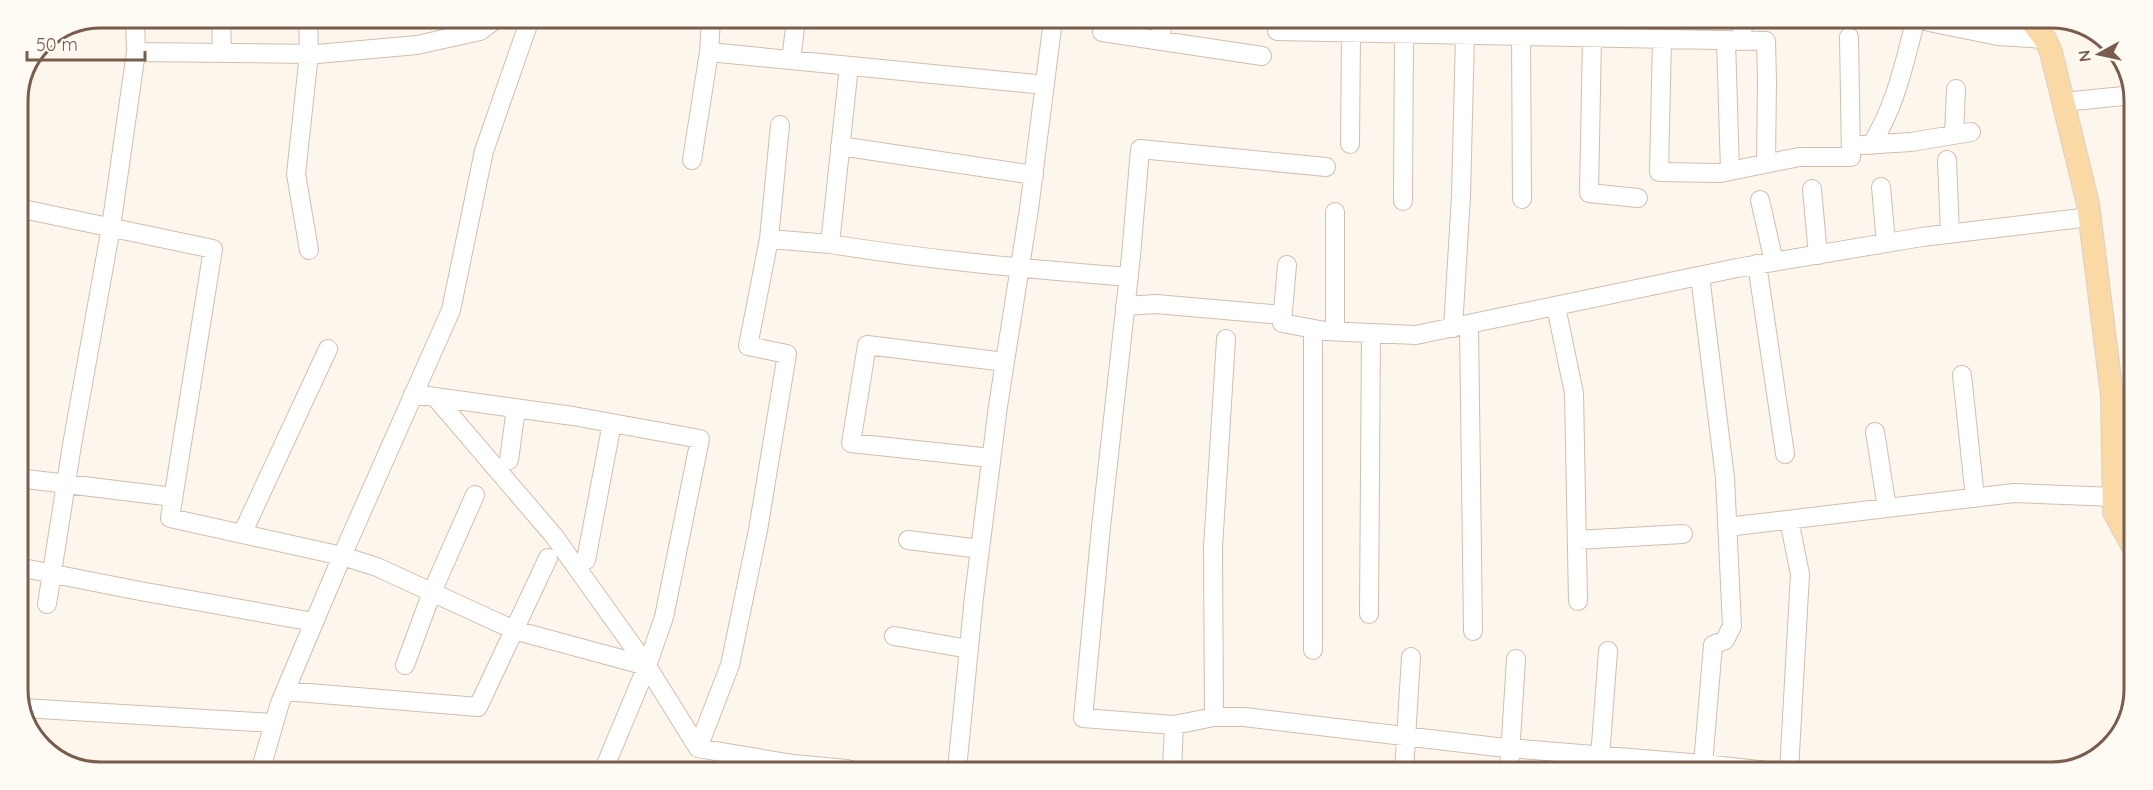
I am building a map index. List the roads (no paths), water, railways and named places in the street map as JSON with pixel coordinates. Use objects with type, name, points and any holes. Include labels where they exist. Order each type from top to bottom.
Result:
[{"type":"main road","points":[[2039,31],[2051,52],[2090,217],[2112,395],[2123,426],[2114,512],[2124,530]]},
{"type":"street","points":[[47,604],[111,227],[136,52],[135,29]]},
{"type":"street","points":[[221,29],[222,53]]},
{"type":"street","points":[[308,29],[309,54],[296,174],[309,250]]},
{"type":"street","points":[[136,52],[309,54],[417,45],[483,29]]},
{"type":"street","points":[[263,762],[285,691],[451,310],[484,151],[527,29]]},
{"type":"street","points":[[692,160],[709,52],[710,29]]},
{"type":"street","points":[[791,60],[795,29]]},
{"type":"street","points":[[958,762],[991,459],[1034,175],[1052,29]]},
{"type":"street","points":[[1161,41],[1162,29]]},
{"type":"street","points":[[1276,29],[1276,32],[1521,36],[1591,29],[1662,39],[1766,41],[1766,163]]},
{"type":"street","points":[[1591,29],[1589,193],[1638,198]]},
{"type":"street","points":[[1730,171],[1733,40],[1740,29]]},
{"type":"street","points":[[1871,145],[1880,131],[1898,88],[1913,29]]},
{"type":"street","points":[[1964,29],[1998,36],[2039,31]]},
{"type":"street","points":[[1102,32],[1262,56]]},
{"type":"street","points":[[1350,144],[1351,33]]},
{"type":"street","points":[[1402,201],[1404,34]]},
{"type":"street","points":[[1465,35],[1461,326],[1473,631]]},
{"type":"street","points":[[1521,36],[1522,199]]},
{"type":"street","points":[[1662,39],[1659,172],[1720,173],[1799,157],[1851,157],[1849,38]]},
{"type":"street","points":[[709,52],[1045,85]]},
{"type":"street","points":[[830,244],[849,66]]},
{"type":"street","points":[[1851,146],[1911,142],[1962,133],[1956,89]]},
{"type":"street","points":[[2063,102],[2124,96]]},
{"type":"street","points":[[698,748],[730,665],[758,530],[787,354],[748,346],[769,239],[780,125]]},
{"type":"street","points":[[840,146],[1034,175]]},
{"type":"street","points":[[1326,167],[1140,149],[1129,277],[1101,527],[1083,718],[1174,725],[1214,717],[1244,717],[1510,748],[1593,762]]},
{"type":"street","points":[[1947,160],[1950,234]]},
{"type":"street","points":[[1881,187],[1886,243]]},
{"type":"street","points":[[1812,189],[1818,255]]},
{"type":"street","points":[[1760,200],[1785,454]]},
{"type":"street","points":[[28,210],[213,249],[170,518],[342,556],[377,567],[514,630],[646,666]]},
{"type":"street","points":[[1335,212],[1335,331]]},
{"type":"street","points":[[1287,265],[1282,323],[1313,330],[1416,335],[1765,263],[1886,243],[2090,217]]},
{"type":"street","points":[[769,239],[830,244],[1020,268],[1129,277]]},
{"type":"street","points":[[1700,276],[1725,478],[1732,626],[1725,640],[1713,645],[1703,762]]},
{"type":"street","points":[[1125,306],[1155,304],[1282,315]]},
{"type":"street","points":[[1556,307],[1574,393],[1578,601]]},
{"type":"street","points":[[1313,330],[1313,650]]},
{"type":"street","points":[[1369,614],[1371,333]]},
{"type":"street","points":[[1214,717],[1213,547],[1226,339]]},
{"type":"street","points":[[991,459],[851,442],[867,345],[1005,362]]},
{"type":"street","points":[[242,534],[328,349]]},
{"type":"street","points":[[1962,375],[1975,498]]},
{"type":"street","points":[[413,394],[612,423],[700,439],[664,617],[607,762]]},
{"type":"street","points":[[435,397],[554,536],[646,666],[698,748],[781,762]]},
{"type":"street","points":[[509,460],[516,408]]},
{"type":"street","points":[[586,560],[612,423]]},
{"type":"street","points":[[1875,432],[1887,508]]},
{"type":"street","points":[[29,479],[173,497]]},
{"type":"street","points":[[1727,527],[2014,494],[2114,497]]},
{"type":"street","points":[[405,665],[432,592],[475,495]]},
{"type":"street","points":[[1789,520],[1800,574],[1790,762]]},
{"type":"street","points":[[1577,540],[1683,534]]},
{"type":"street","points":[[908,540],[980,549]]},
{"type":"street","points":[[285,691],[478,706],[548,558]]},
{"type":"street","points":[[29,569],[314,622]]},
{"type":"street","points":[[894,636],[969,649]]},
{"type":"street","points":[[1599,762],[1608,651]]},
{"type":"street","points":[[1405,762],[1411,657]]},
{"type":"street","points":[[1509,762],[1516,659]]},
{"type":"street","points":[[31,708],[274,723]]},
{"type":"street","points":[[1172,762],[1174,725]]}]
